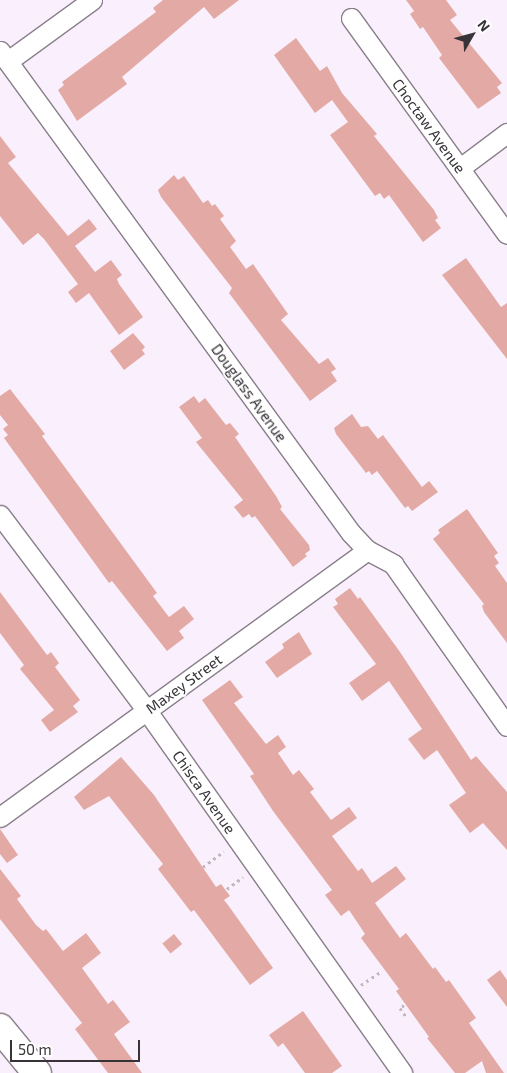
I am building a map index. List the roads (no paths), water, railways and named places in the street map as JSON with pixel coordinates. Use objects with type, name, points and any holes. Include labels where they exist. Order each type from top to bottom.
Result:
[{"type":"main road","points":[[0,1028],[37,1073]]},
{"type":"street","points":[[4,56],[92,0]]},
{"type":"street","name":"Choctaw Avenue","points":[[351,18],[507,234]]},
{"type":"street","name":"Douglass Avenue","points":[[4,56],[351,533],[367,550],[393,564],[507,726]]},
{"type":"street","points":[[460,168],[507,133]]},
{"type":"street","name":"Chisca Avenue","points":[[0,515],[147,711],[402,1073]]},
{"type":"street","name":"Maxey Street","points":[[0,817],[367,550]]}]
